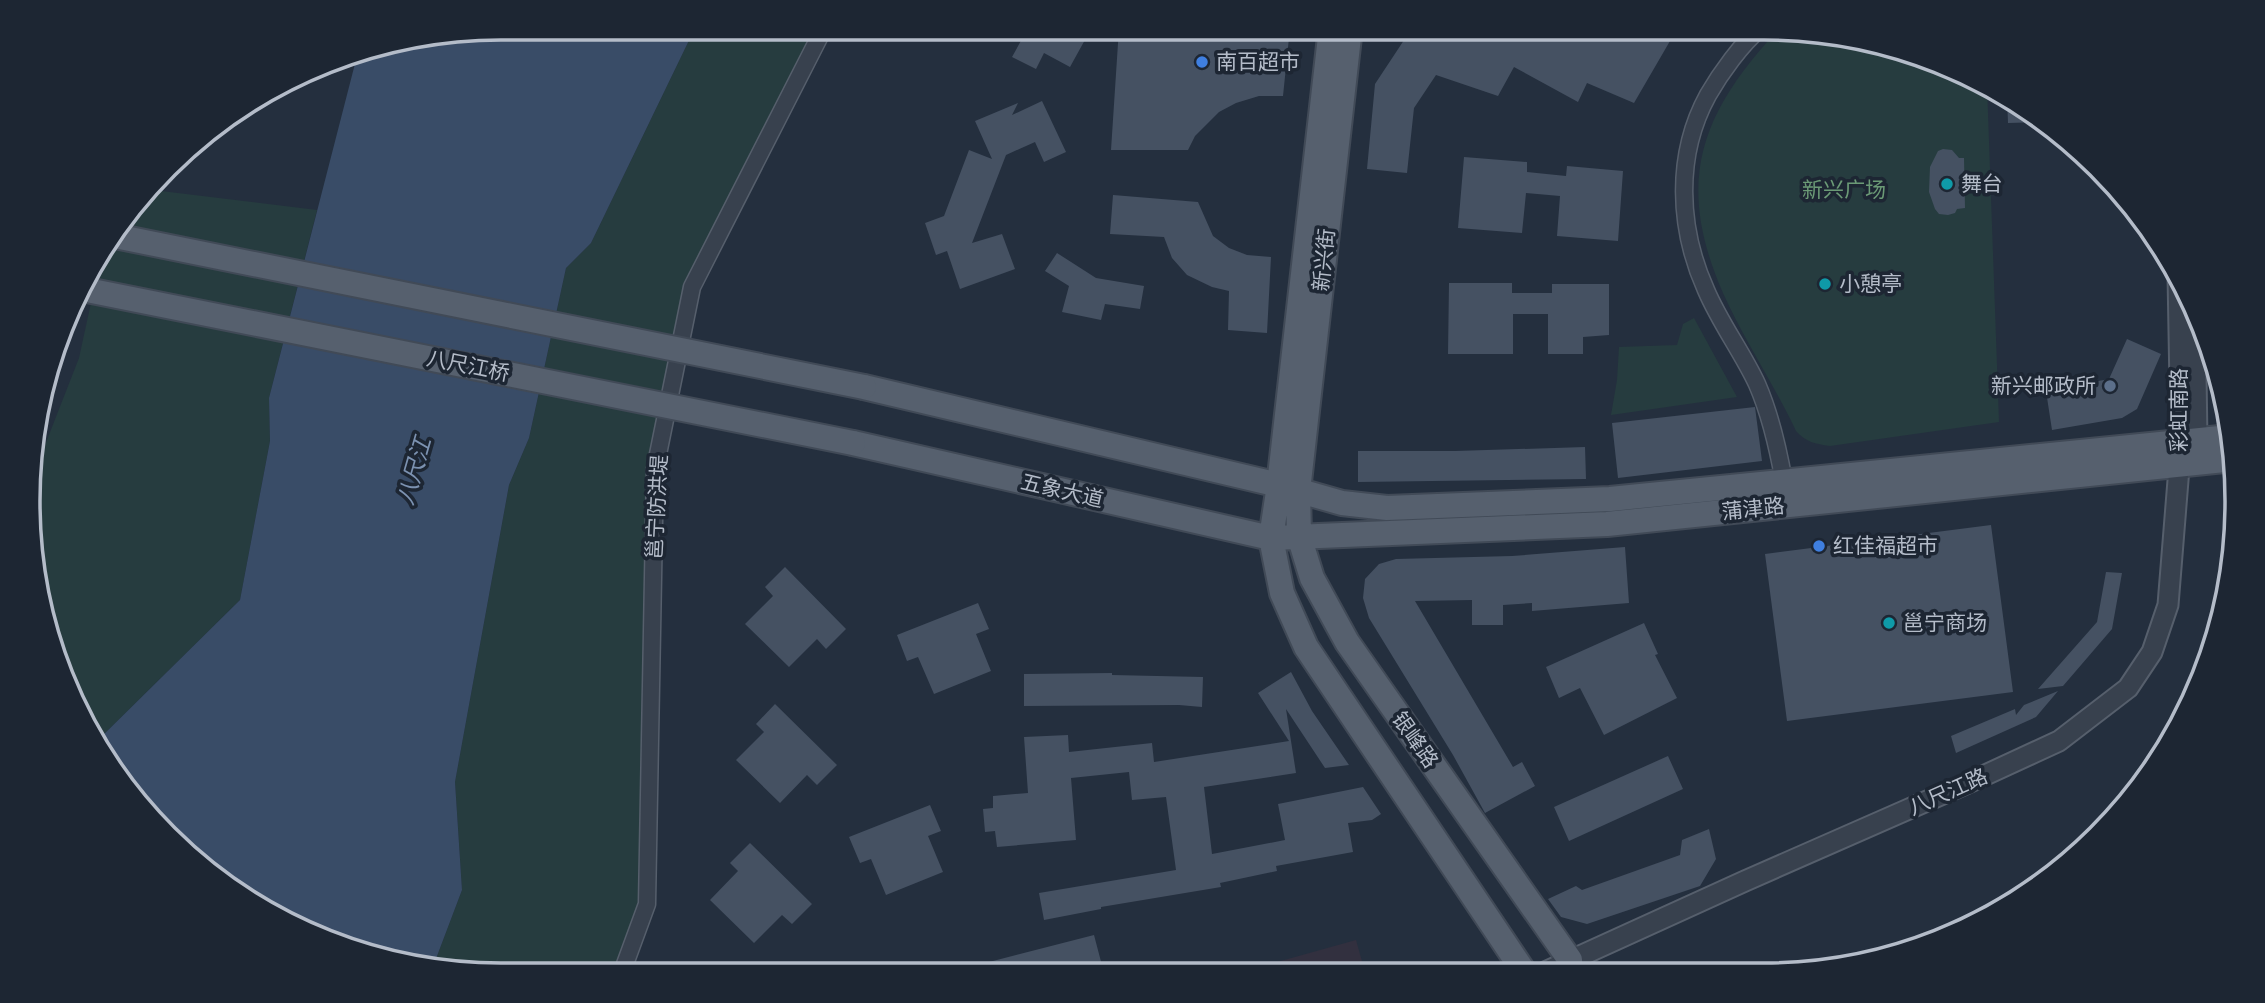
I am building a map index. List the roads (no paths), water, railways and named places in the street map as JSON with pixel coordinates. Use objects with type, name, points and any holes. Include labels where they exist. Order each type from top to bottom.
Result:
[{"type":"main road","name":"新兴街","points":[[1289,488],[1330,40]]},
{"type":"main road","name":"新兴街","points":[[1289,488],[1348,40]]},
{"type":"main road","points":[[123,238],[864,387],[1289,488]]},
{"type":"main road","name":"八尺江桥","points":[[91,291],[853,443]]},
{"type":"main road","name":"蒲津路","points":[[1271,538],[1607,524],[2186,449],[2221,440]]},
{"type":"main road","name":"五象大道","points":[[853,443],[1271,538]]},
{"type":"main road","name":"蒲津路","points":[[1289,488],[1342,503],[1387,508],[1610,499],[2186,449],[2223,457]]},
{"type":"main road","name":"银峰路","points":[[1289,488],[1299,536],[1312,578],[1347,642],[1568,963]]},
{"type":"main road","name":"银峰路","points":[[1289,488],[1271,538],[1282,593],[1306,647],[1518,963]]},
{"type":"street","name":"邕宁防洪堤","points":[[626,963],[648,904],[655,469],[692,287],[818,40]]},
{"type":"street","points":[[1751,40],[1716,82],[1696,117],[1685,167],[1683,201],[1689,243],[1706,290],[1765,404],[1777,443],[1784,482]]},
{"type":"street","name":"彩虹南路","points":[[2179,302],[2186,449]]},
{"type":"street","name":"彩虹南路","points":[[2186,449],[2193,334]]},
{"type":"street","name":"八尺江路","points":[[1577,963],[2059,741],[2128,688],[2152,652],[2168,605],[2186,449]]},
{"type":"water","name":"八尺江","points":[[689,40],[591,243],[566,268],[529,438],[509,485],[455,782],[462,890],[436,958],[382,947],[325,928],[245,885],[175,828],[136,782],[104,735],[240,600],[270,441],[269,398],[355,64],[412,49],[471,41]]},
{"type":"place","name":"南百超市","points":[[1202,62]]},
{"type":"place","name":"舞台","points":[[1947,184]]},
{"type":"place","name":"小憩亭","points":[[1825,284]]},
{"type":"place","name":"新兴邮政所","points":[[2110,386]]},
{"type":"place","name":"红佳福超市","points":[[1819,546]]},
{"type":"place","name":"邕宁商场","points":[[1889,623]]},
{"type":"park label","name":"新兴广场","points":[[1844,190]]}]
